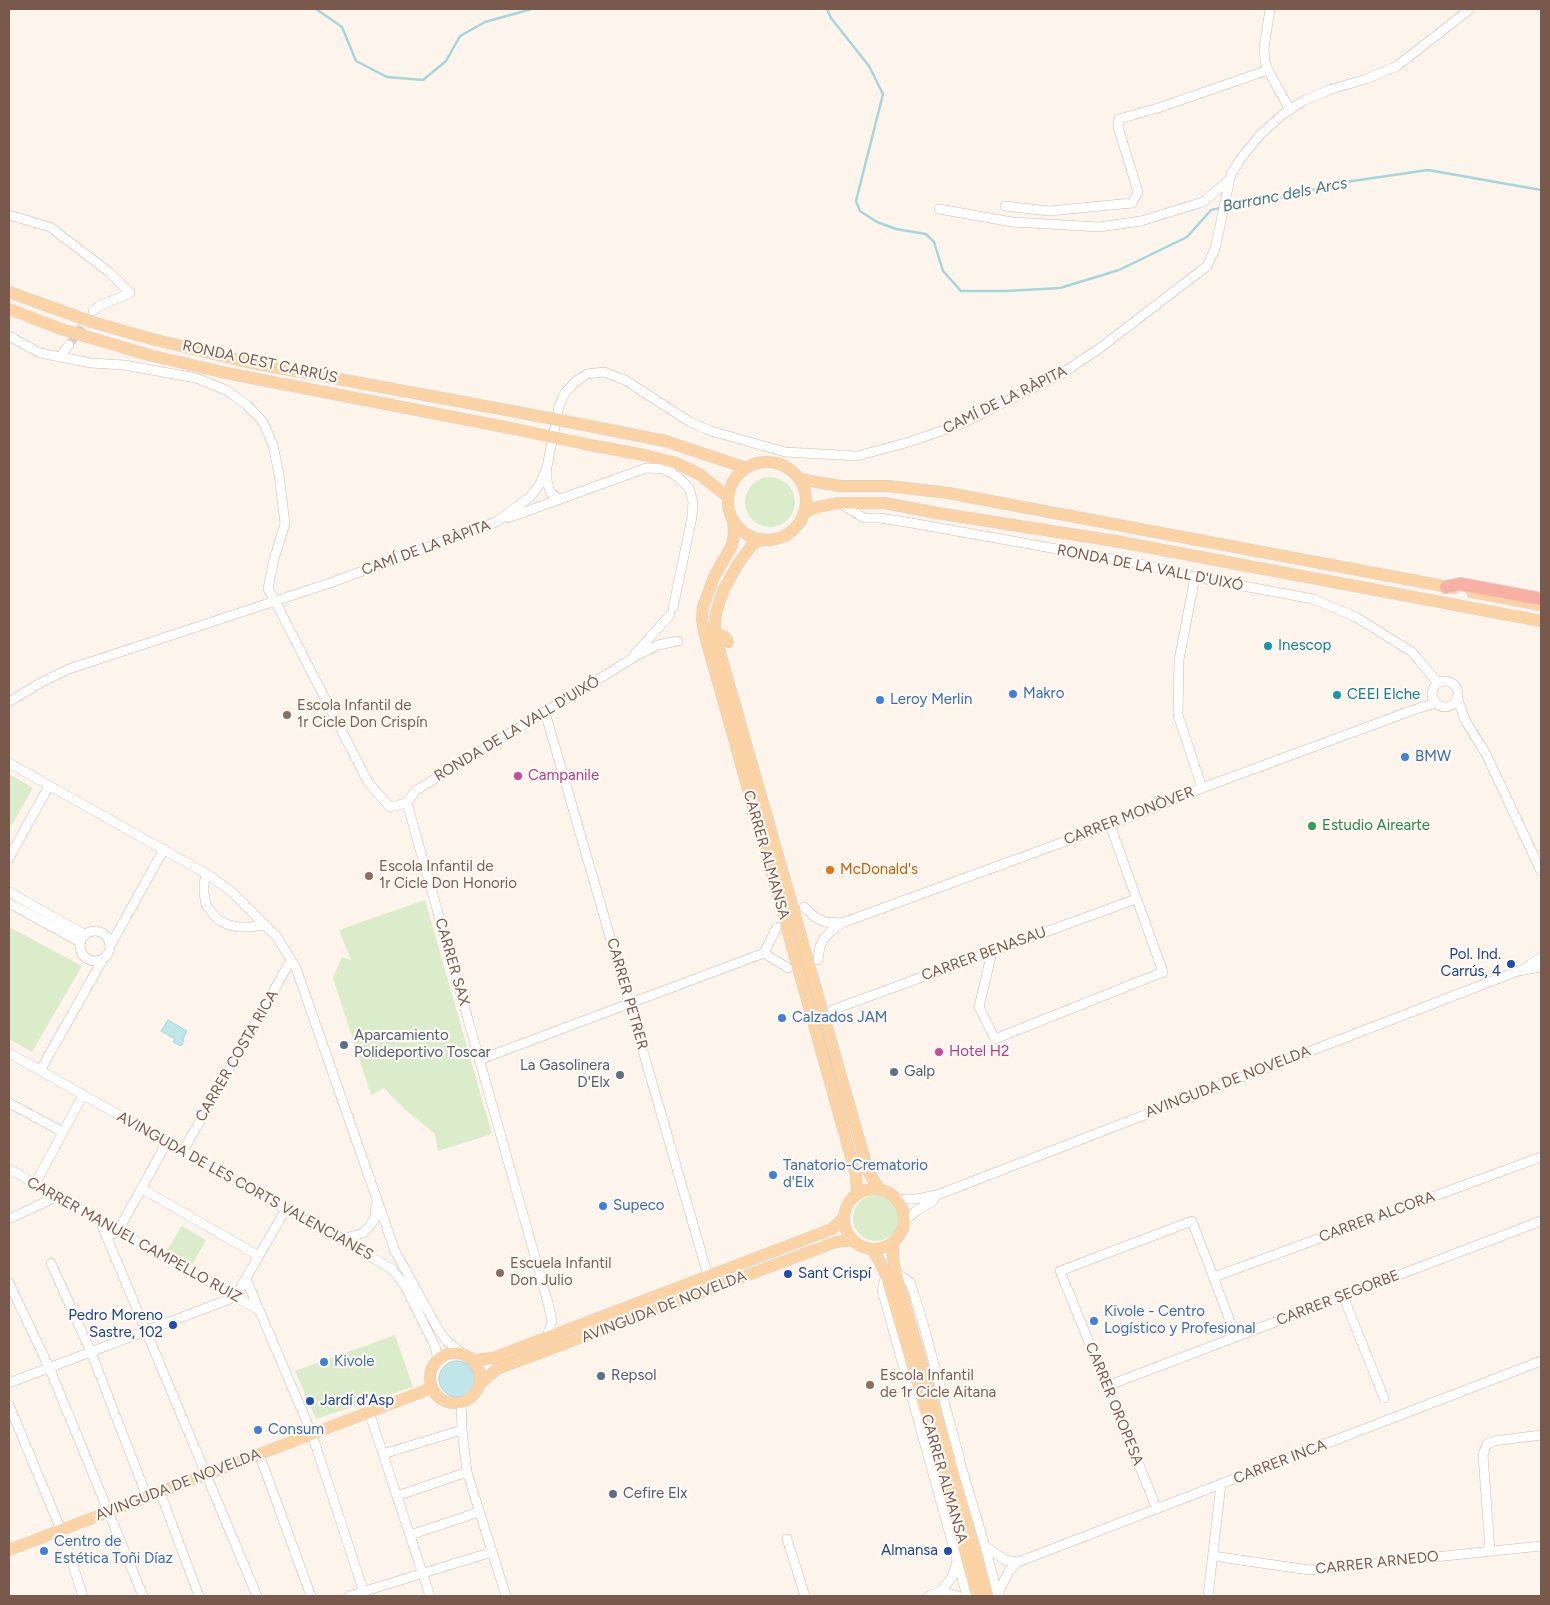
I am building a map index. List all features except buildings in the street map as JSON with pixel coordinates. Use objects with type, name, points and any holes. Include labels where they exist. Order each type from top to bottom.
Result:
[{"type":"highway","points":[[1446,587],[1460,584],[1541,599]]},
{"type":"main road","name":"RONDA OEST CARRÚS","points":[[9,292],[92,322],[229,358],[665,441],[746,468]]},
{"type":"main road","name":"RONDA OEST CARRÚS","points":[[9,309],[61,329],[178,362],[644,456],[676,464],[704,478]]},
{"type":"main road","points":[[769,462],[780,464],[791,470],[799,479],[805,496],[803,514],[798,524],[790,531],[771,539],[760,539],[745,533],[733,520],[729,509],[728,497],[731,486],[737,476],[746,468],[757,463],[769,462]]},
{"type":"main road","points":[[667,469],[704,478],[728,497]]},
{"type":"main road","points":[[799,479],[841,486],[889,486],[948,493],[1541,605]]},
{"type":"main road","points":[[803,514],[814,508],[838,503],[884,503],[1096,537],[1541,621]]},
{"type":"main road","name":"CARRER ALMANSA","points":[[733,520],[734,535],[732,545],[714,577],[703,607],[704,632],[856,1175],[857,1194]]},
{"type":"main road","name":"CARRER ALMANSA","points":[[760,539],[752,545],[738,564],[724,589],[716,612],[715,632],[868,1171],[879,1189]]},
{"type":"main road","points":[[715,632],[725,637],[728,642]]},
{"type":"main road","points":[[868,1189],[879,1189],[897,1199],[902,1209],[904,1222],[901,1233],[893,1242],[885,1247],[872,1249],[859,1245],[852,1240],[845,1229],[844,1217],[845,1209],[857,1194],[868,1189]]},
{"type":"main road","name":"AVINGUDA DE NOVELDA","points":[[474,1360],[493,1358],[832,1229],[844,1217]]},
{"type":"main road","name":"AVINGUDA DE NOVELDA","points":[[481,1383],[497,1369],[836,1242],[852,1240]]},
{"type":"main road","points":[[893,1242],[891,1274],[988,1596]]},
{"type":"main road","name":"CARRER ALMANSA","points":[[872,1249],[891,1274],[977,1596]]},
{"type":"main road","points":[[449,1354],[463,1354],[474,1360],[480,1373],[481,1383],[474,1396],[461,1403],[441,1400],[432,1388],[430,1373],[438,1360],[449,1354]]},
{"type":"main road","name":"AVINGUDA DE NOVELDA","points":[[9,1550],[432,1388]]},
{"type":"street","points":[[1270,9],[1264,48],[1265,62],[1290,110]]},
{"type":"street","name":"CAMÍ DE LA RÀPITA","points":[[9,702],[68,669],[330,583],[496,522],[530,497],[540,484],[547,467],[558,406],[565,393],[576,381],[587,374],[604,372],[625,380],[690,422],[711,431],[785,452],[857,456],[909,442],[959,425],[1061,374],[1100,348],[1207,266],[1216,248],[1229,180],[1242,157],[1260,135],[1282,115],[1303,101],[1397,66],[1470,9]]},
{"type":"street","points":[[1005,206],[1049,211],[1132,203],[1138,192],[1118,127],[1119,119],[1158,108],[1268,70]]},
{"type":"street","points":[[939,209],[1012,222],[1099,227],[1141,221],[1203,202],[1229,180]]},
{"type":"street","points":[[9,215],[50,227],[109,272],[130,293],[99,306],[93,311]]},
{"type":"street","points":[[9,336],[40,353],[91,363],[124,365],[196,378],[226,390],[247,406],[263,422],[273,445],[279,474],[285,524],[274,559],[268,590],[368,782],[390,807],[407,803]]},
{"type":"street","points":[[60,357],[69,345]]},
{"type":"street","points":[[547,467],[547,481],[550,492],[559,499]]},
{"type":"street","points":[[496,522],[646,468],[667,469]]},
{"type":"street","name":"RONDA DE LA VALL D'UIXÓ","points":[[631,660],[671,611],[692,517],[693,502],[688,488],[678,476],[667,469]]},
{"type":"street","name":"RONDA DE LA VALL D'UIXÓ","points":[[838,503],[864,518],[880,518],[906,522],[1141,564],[1195,577],[1313,599],[1356,617],[1412,652],[1438,683]]},
{"type":"street","points":[[1195,577],[1179,660],[1178,715],[1202,788]]},
{"type":"street","name":"RONDA DE LA VALL D'UIXÓ","points":[[407,803],[415,791],[631,660],[658,645],[678,641]]},
{"type":"street","points":[[1457,697],[1452,704],[1439,706],[1434,699],[1433,687],[1443,681],[1451,682],[1456,689],[1465,720],[1486,754],[1541,871]]},
{"type":"street","name":"CARRER MONÒVER","points":[[818,960],[820,946],[824,939],[842,923],[1110,825],[1202,788],[1416,708],[1434,699]]},
{"type":"street","points":[[1448,706],[1465,720]]},
{"type":"street","name":"CARRER PETRER","points":[[545,712],[708,1276]]},
{"type":"street","points":[[9,763],[207,874],[231,891],[277,937],[296,968],[376,1200],[398,1258],[428,1314],[447,1341],[463,1354]]},
{"type":"street","points":[[9,858],[49,786]]},
{"type":"street","name":"CARRER SAX","points":[[407,803],[548,1303],[552,1321],[547,1336]]},
{"type":"street","points":[[992,952],[979,1007],[995,1039],[1163,972],[1110,825]]},
{"type":"street","points":[[40,1071],[103,959],[108,954],[110,946],[164,850]]},
{"type":"street","points":[[207,874],[204,882],[206,905],[218,920],[239,928],[250,928],[264,924]]},
{"type":"street","points":[[9,892],[82,938]]},
{"type":"street","name":"CARRER BENASAU","points":[[832,1010],[1136,899]]},
{"type":"street","points":[[9,902],[82,938]]},
{"type":"street","points":[[804,907],[815,917],[825,922],[842,923]]},
{"type":"street","points":[[479,1060],[764,953],[777,927]]},
{"type":"street","points":[[103,959],[95,961],[85,958],[80,950],[82,938],[92,931],[102,932],[108,938],[110,946]]},
{"type":"street","points":[[764,953],[788,968]]},
{"type":"street","points":[[1520,970],[1541,958]]},
{"type":"street","name":"CARRER COSTA RICA","points":[[183,1151],[291,960]]},
{"type":"street","points":[[1520,970],[1541,967]]},
{"type":"street","name":"AVINGUDA DE NOVELDA","points":[[897,1199],[908,1200],[937,1195],[1520,970]]},
{"type":"street","name":"AVINGUDA DE LES CORTS VALENCIANES","points":[[9,1053],[392,1269],[405,1286],[435,1346],[438,1360]]},
{"type":"street","points":[[35,1184],[83,1095]]},
{"type":"street","points":[[9,1103],[63,1132]]},
{"type":"street","points":[[107,1238],[118,1231],[167,1142]]},
{"type":"street","name":"CARRER ALCORA","points":[[1214,1277],[1541,1158]]},
{"type":"street","name":"CARRER MANUEL CAMPELLO RUIZ","points":[[9,1169],[259,1310]]},
{"type":"street","points":[[142,1189],[259,1256]]},
{"type":"street","name":"AVINGUDA DE NOVELDA","points":[[904,1222],[916,1211],[933,1201],[937,1195]]},
{"type":"street","points":[[9,1219],[56,1196]]},
{"type":"street","points":[[335,1236],[346,1238],[363,1233],[375,1218],[376,1200]]},
{"type":"street","points":[[9,1383],[235,1297],[286,1209]]},
{"type":"street","points":[[100,1221],[257,1596]]},
{"type":"street","name":"CARRER OROPESA","points":[[1157,1509],[1060,1271],[1192,1221],[1214,1277]]},
{"type":"street","name":"CARRER SEGORBE","points":[[1107,1386],[1541,1221]]},
{"type":"street","points":[[51,1263],[91,1352],[147,1497]]},
{"type":"street","points":[[967,1596],[882,1290],[891,1274],[910,1282],[998,1596]]},
{"type":"street","points":[[1214,1277],[1236,1337]]},
{"type":"street","points":[[246,1278],[312,1434],[364,1594]]},
{"type":"street","points":[[9,1283],[50,1367],[143,1596]]},
{"type":"street","points":[[1343,1296],[1384,1398]]},
{"type":"street","name":"CARRER INCA","points":[[1018,1562],[1541,1362]]},
{"type":"street","points":[[461,1403],[467,1472],[506,1596]]},
{"type":"street","points":[[9,1405],[61,1530],[83,1596]]},
{"type":"street","points":[[369,1412],[430,1596]]},
{"type":"street","points":[[383,1454],[462,1430]]},
{"type":"street","points":[[1490,1551],[1483,1456],[1487,1444],[1494,1441],[1541,1435]]},
{"type":"street","points":[[259,1454],[311,1596]]},
{"type":"street","points":[[955,1482],[960,1460]]},
{"type":"street","points":[[938,1494],[942,1468]]},
{"type":"street","points":[[397,1496],[467,1472]]},
{"type":"street","points":[[1208,1596],[1221,1484]]},
{"type":"street","points":[[160,1492],[199,1596]]},
{"type":"street","points":[[410,1536],[479,1512]]},
{"type":"street","points":[[787,1539],[805,1596]]},
{"type":"street","points":[[985,1546],[1005,1560],[1018,1562]]},
{"type":"street","name":"CARRER ARNEDO","points":[[1213,1556],[1309,1570],[1541,1546]]},
{"type":"street","points":[[349,1596],[364,1594],[492,1552]]},
{"type":"street","points":[[929,1596],[941,1591],[952,1577],[958,1560]]},
{"type":"street","points":[[998,1596],[1009,1571],[1018,1562]]},
{"type":"street","points":[[941,1591],[958,1596]]},
{"type":"green space","points":[[770,477],[784,481],[791,488],[795,502],[791,516],[784,523],[770,527],[756,523],[749,516],[745,502],[749,488],[756,481]]},
{"type":"green space","points":[[9,774],[33,788],[9,830]]},
{"type":"green space","points":[[425,900],[492,1134],[438,1151],[435,1134],[403,1108],[384,1088],[371,1095],[333,978],[342,957],[351,960],[339,930]]},
{"type":"green space","points":[[9,927],[82,966],[32,1052],[9,1039]]},
{"type":"green space","points":[[876,1195],[889,1199],[895,1205],[899,1218],[895,1231],[889,1237],[876,1241],[863,1237],[857,1231],[853,1218],[857,1205],[863,1199]]},
{"type":"green space","points":[[182,1226],[206,1240],[192,1265],[167,1250]]},
{"type":"green space","points":[[395,1335],[413,1387],[316,1419],[295,1371]]},
{"type":"water","points":[[168,1020],[187,1031],[181,1046],[173,1042],[175,1039],[161,1031]]},
{"type":"water","points":[[457,1361],[470,1366],[475,1379],[470,1392],[457,1397],[444,1392],[439,1379],[444,1366]]},
{"type":"waterway","name":"Barranc dels Arcs","points":[[316,9],[342,27],[356,61],[387,77],[423,80],[446,61],[460,36],[485,22],[532,9]]},
{"type":"waterway","name":"Barranc dels Arcs","points":[[827,9],[831,18],[869,66],[883,94],[856,201],[860,211],[877,222],[896,229],[926,234],[934,242],[943,271],[961,291],[1060,288],[1119,270],[1187,237],[1211,210],[1220,208]]},
{"type":"waterway","name":"Barranc dels Arcs","points":[[1226,208],[1264,202],[1339,183],[1428,170],[1541,190]]},
{"type":"tunnel","points":[[69,345],[93,311]]},
{"type":"place","name":"Inescop","points":[[1268,646]]},
{"type":"place","name":"Makro","points":[[1013,694]]},
{"type":"place","name":"CEEI Elche","points":[[1337,695]]},
{"type":"place","name":"Leroy Merlin","points":[[880,700]]},
{"type":"place","name":"Escola Infantil de 1r Cicle Don Crispín","points":[[287,715]]},
{"type":"place","name":"BMW","points":[[1405,757]]},
{"type":"place","name":"Campanile","points":[[518,776]]},
{"type":"place","name":"Estudio Airearte","points":[[1312,826]]},
{"type":"place","name":"McDonald's","points":[[830,870]]},
{"type":"place","name":"Escola Infantil de 1r Cicle Don Honorio","points":[[369,876]]},
{"type":"place","name":"Pol. Ind. Carrús, 4","points":[[1511,964]]},
{"type":"place","name":"Calzados JAM","points":[[782,1018]]},
{"type":"place","name":"Aparcamiento Polideportivo Toscar","points":[[344,1045]]},
{"type":"place","name":"Hotel H2","points":[[939,1052]]},
{"type":"place","name":"Galp","points":[[894,1072]]},
{"type":"place","name":"La Gasolinera D'Elx","points":[[620,1075]]},
{"type":"place","name":"Tanatorio-Crematorio d'Elx","points":[[773,1175]]},
{"type":"place","name":"Supeco","points":[[603,1206]]},
{"type":"place","name":"Escuela Infantil Don Julio","points":[[500,1273]]},
{"type":"place","name":"Sant Crispí","points":[[788,1274]]},
{"type":"place","name":"Kivole - Centro Logístico y Profesional","points":[[1094,1321]]},
{"type":"place","name":"Pedro Moreno Sastre, 102","points":[[173,1325]]},
{"type":"place","name":"Kivole","points":[[324,1362]]},
{"type":"place","name":"Repsol","points":[[601,1376]]},
{"type":"place","name":"Escola Infantil de 1r Cicle Aitana","points":[[870,1385]]},
{"type":"place","name":"Jardí d'Asp","points":[[310,1401]]},
{"type":"place","name":"Consum","points":[[258,1430]]},
{"type":"place","name":"Cefire Elx","points":[[613,1494]]},
{"type":"place","name":"Centro de Estética Toñi Díaz","points":[[44,1551]]},
{"type":"place","name":"Almansa","points":[[948,1551]]}]
